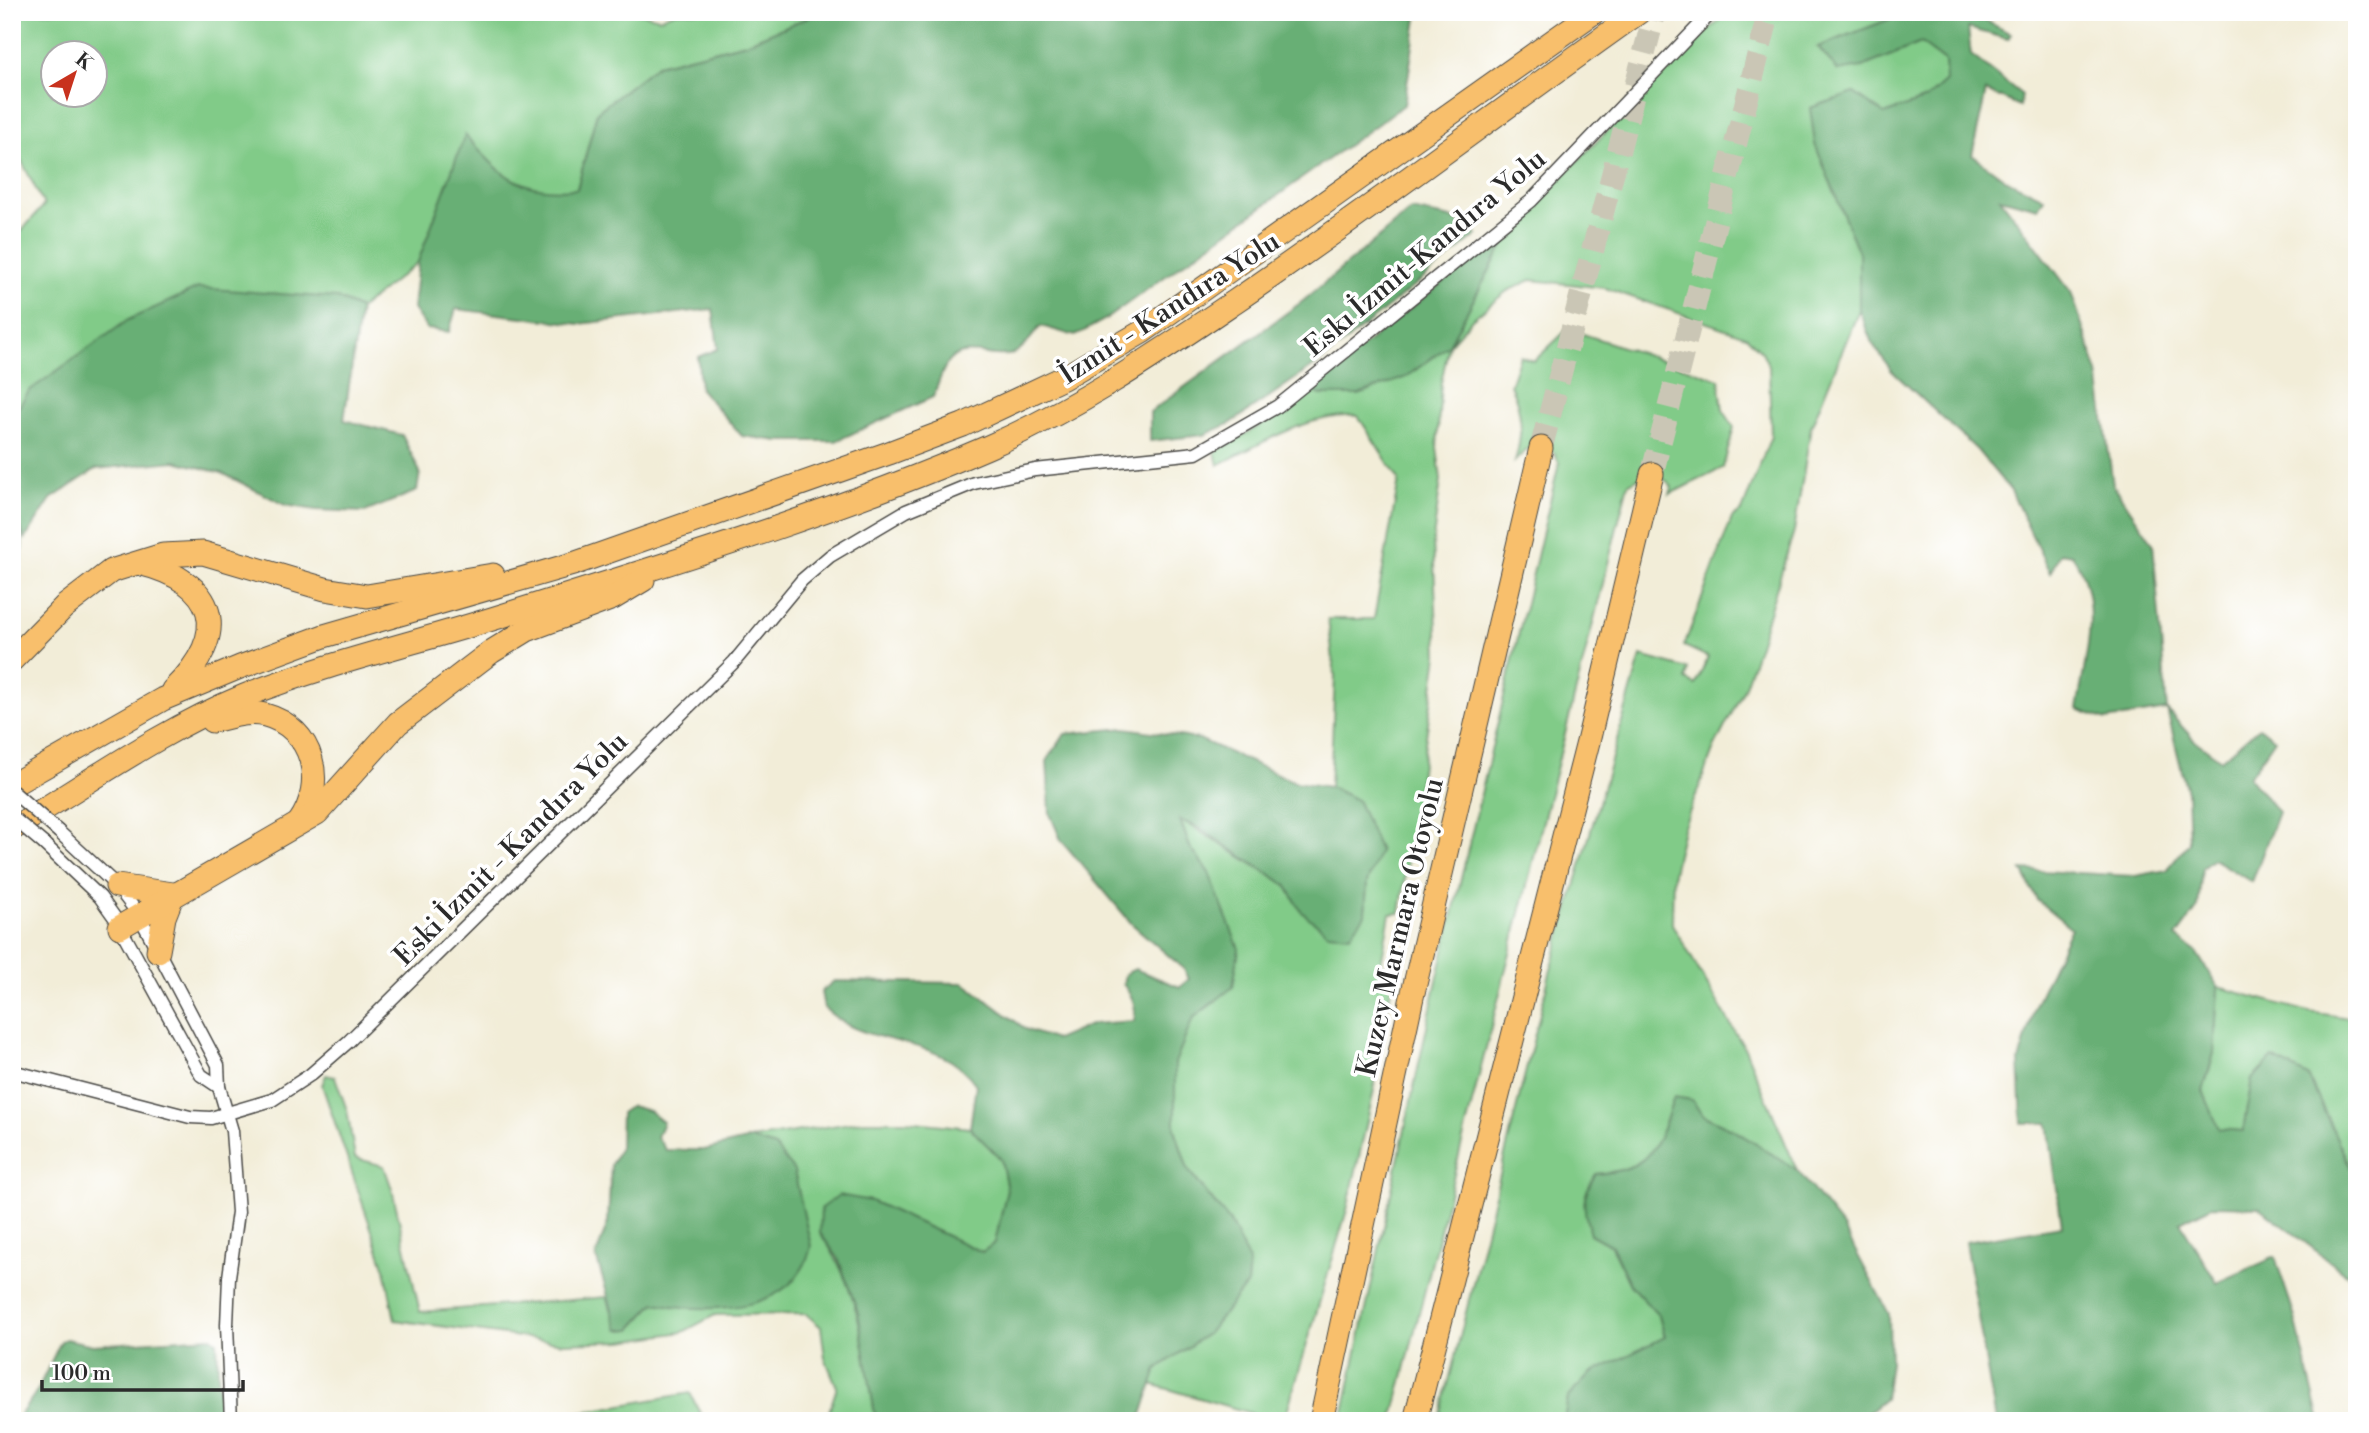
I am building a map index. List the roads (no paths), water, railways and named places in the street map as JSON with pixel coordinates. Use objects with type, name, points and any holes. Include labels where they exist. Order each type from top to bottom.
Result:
[{"type":"highway","points":[[12,785],[163,699],[324,636],[573,564],[963,425],[1062,378],[1142,331],[1594,12]]},
{"type":"highway","name":"İzmit - Kandıra Yolu","points":[[682,557],[879,491],[988,447],[1064,411],[1140,366],[1280,271],[1639,12]]},
{"type":"highway","name":"Kuzey Marmara Otoyolu","points":[[1321,1421],[1412,997],[1541,448]]},
{"type":"highway","points":[[1415,1421],[1584,755],[1652,474]]},
{"type":"highway","points":[[12,660],[85,589],[111,571],[163,555],[202,553],[325,589],[367,596],[573,564]]},
{"type":"highway","points":[[12,829],[173,729],[243,697],[368,653],[505,615],[682,557]]},
{"type":"highway","points":[[130,921],[317,813],[398,723],[491,652],[527,630],[613,598],[682,557]]},
{"type":"highway","points":[[136,562],[178,576],[193,588],[204,604],[210,622],[208,640],[199,662],[163,699]]},
{"type":"highway","points":[[173,729],[243,714],[262,714],[297,732],[307,748],[315,771],[309,810],[298,826]]},
{"type":"highway","points":[[117,886],[173,894]]},
{"type":"highway","points":[[158,951],[160,932],[173,894]]},
{"type":"street","name":"Eskı İzmit-Kandıra Yolu","points":[[802,580],[830,556],[906,511],[974,483],[1035,470],[1127,458],[1196,453],[1278,406],[1531,201],[1712,12]]},
{"type":"street","name":"Eski İzmit - Kandıra Yolu","points":[[12,1071],[190,1117],[226,1115],[272,1100],[310,1075],[348,1042],[734,662],[802,580]]},
{"type":"street","points":[[12,791],[117,886],[130,921],[201,1075],[219,1087]]},
{"type":"street","points":[[12,817],[130,921],[158,951],[218,1065],[219,1087],[232,1131],[238,1212],[228,1313],[231,1421]]},
{"type":"tunnel","points":[[1541,448],[1655,12]]},
{"type":"tunnel","points":[[1652,474],[1769,12]]}]
